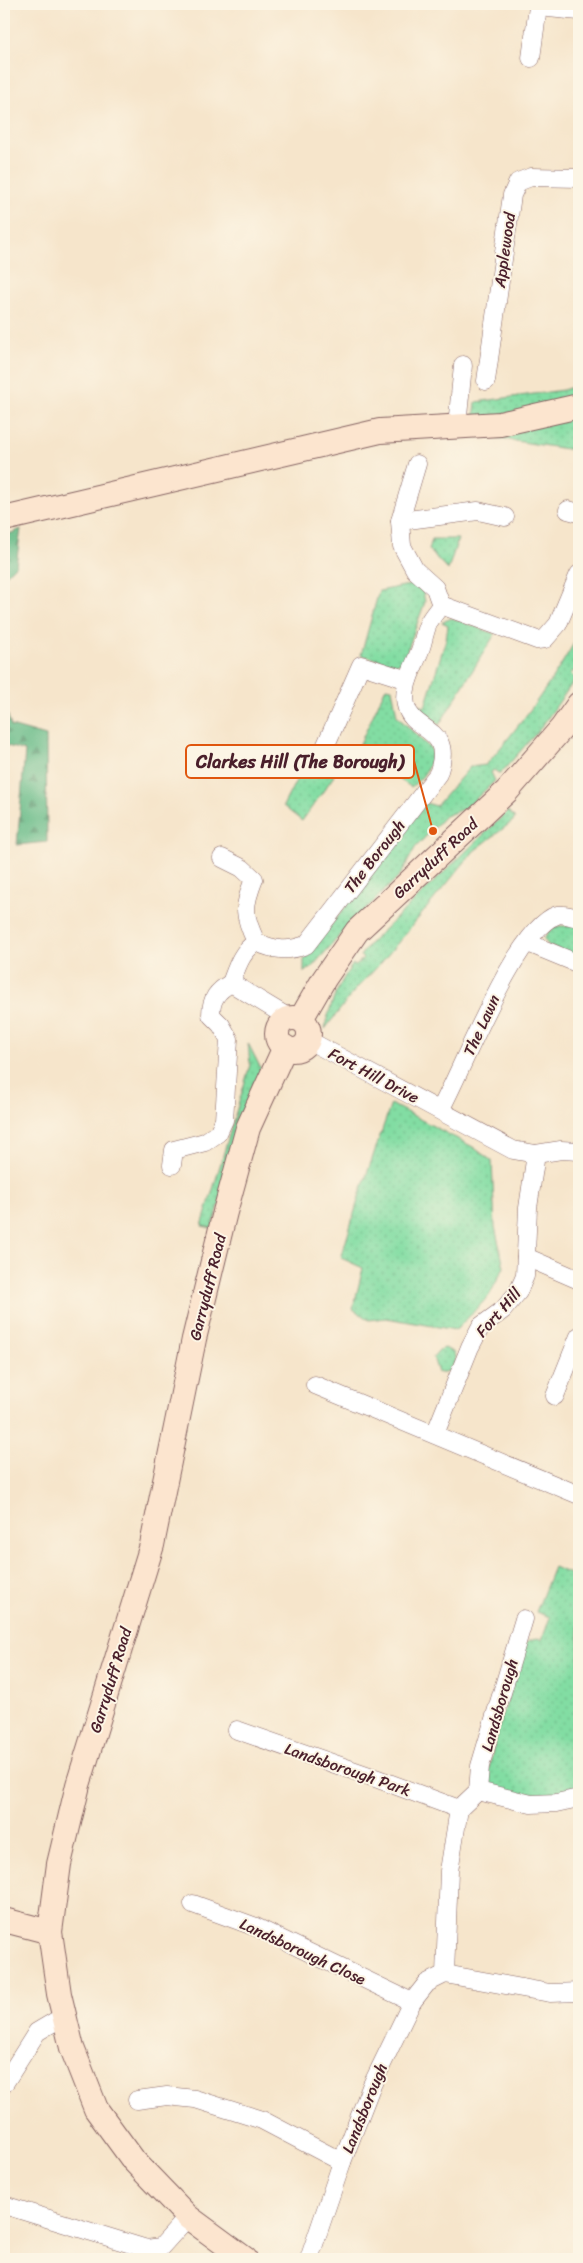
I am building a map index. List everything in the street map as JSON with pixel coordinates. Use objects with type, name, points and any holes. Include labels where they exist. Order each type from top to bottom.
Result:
[{"type":"street","points":[[531,58],[538,6],[579,11]]},
{"type":"street","name":"Applewood","points":[[486,381],[512,195],[518,182],[531,177],[579,178]]},
{"type":"street","points":[[457,426],[462,365]]},
{"type":"street","points":[[4,520],[380,431],[500,424],[579,406]]},
{"type":"street","points":[[417,464],[400,521],[402,546],[415,570],[434,588],[441,604],[537,640],[545,639],[558,624],[579,574]]},
{"type":"street","points":[[400,521],[478,511],[505,516]]},
{"type":"street","name":"The Borough","points":[[256,942],[273,950],[291,951],[306,945],[438,774],[443,759],[440,744],[433,733],[410,715],[406,704],[408,680],[429,623],[441,604]]},
{"type":"street","points":[[321,756],[361,665],[408,680]]},
{"type":"street","name":"Garryduff Road","points":[[246,2259],[188,2217],[134,2161],[96,2109],[72,2048],[59,1994],[50,1932],[60,1864],[78,1785],[152,1545],[194,1339],[248,1128],[285,1047],[290,1050],[301,1048],[299,1026],[324,979],[357,931],[507,791],[562,728],[579,704]]},
{"type":"street","points":[[172,1165],[174,1150],[205,1142],[218,1133],[224,1120],[229,1038],[221,1025],[211,1015],[211,1002],[220,989],[231,983],[239,961],[248,947],[256,942],[248,924],[245,904],[254,879],[242,868],[222,858]]},
{"type":"street","name":"The Lawn","points":[[440,1110],[451,1091],[495,992],[528,943],[542,925],[558,915],[579,918]]},
{"type":"street","points":[[528,943],[579,964]]},
{"type":"street","points":[[231,983],[299,1026]]},
{"type":"street","name":"Fort Hill Drive","points":[[299,1026],[440,1110]]},
{"type":"street","points":[[440,1110],[513,1150],[536,1154],[561,1150],[579,1151]]},
{"type":"street","name":"Fort Hill","points":[[435,1434],[470,1347],[482,1326],[503,1310],[518,1292],[525,1276],[530,1191],[536,1154]]},
{"type":"street","points":[[526,1257],[579,1280]]},
{"type":"street","points":[[555,1396],[579,1336]]},
{"type":"street","points":[[315,1385],[579,1495]]},
{"type":"street","name":"Landsborough","points":[[478,1791],[480,1766],[524,1619]]},
{"type":"street","name":"Landsborough Park","points":[[236,1730],[378,1779],[459,1810]]},
{"type":"street","points":[[579,1798],[556,1803],[531,1804],[478,1791],[459,1810],[449,1871],[445,1974],[550,1993],[579,1992]]},
{"type":"street","name":"Landsborough Close","points":[[193,1904],[256,1927],[412,2002]]},
{"type":"street","points":[[4,1920],[50,1932]]},
{"type":"street","name":"Landsborough","points":[[309,2259],[342,2162],[371,2087],[412,2002],[427,1983],[445,1974]]},
{"type":"street","points":[[4,2084],[37,2032],[64,2016]]},
{"type":"street","points":[[138,2100],[167,2096],[196,2100],[262,2120],[342,2162]]},
{"type":"street","points":[[4,2205],[147,2249],[162,2247],[188,2217]]},
{"type":"green space","points":[[579,385],[579,399],[474,420],[476,402],[563,390]]},
{"type":"green space","points":[[579,414],[579,451],[484,436]]},
{"type":"green space","points":[[21,529],[16,565],[4,577],[4,536]]},
{"type":"green space","points":[[432,539],[458,539],[448,570],[429,550]]},
{"type":"green space","points":[[414,584],[423,592],[425,602],[403,662],[396,664],[361,655],[379,591]]},
{"type":"green space","points":[[452,618],[495,634],[439,725],[418,705],[425,707],[446,639],[448,625],[442,622]]},
{"type":"green space","points":[[579,634],[578,674],[572,671],[571,674],[575,678],[574,681],[540,729],[500,774],[494,770],[491,772],[495,781],[466,808],[445,816],[415,848],[401,874],[345,930],[311,968],[304,972],[304,960],[426,803],[436,806],[470,767],[486,765],[536,702]]},
{"type":"green space","points":[[386,687],[392,688],[397,716],[432,750],[426,771],[411,787],[371,761],[353,759]]},
{"type":"green space","points":[[4,703],[11,726],[46,736],[47,842],[17,845],[25,751],[4,745]]},
{"type":"green space","points":[[306,761],[334,776],[302,821],[283,806]]},
{"type":"green space","points":[[508,811],[515,818],[513,821],[474,851],[381,963],[356,989],[325,1029],[332,1003],[339,987],[353,964],[356,966],[363,958],[360,956],[371,942]]},
{"type":"green space","points":[[558,926],[579,926],[579,958],[549,946],[544,939],[549,931]]},
{"type":"green space","points":[[248,1043],[262,1071],[212,1228],[202,1226],[250,1065]]},
{"type":"green space","points":[[391,1104],[473,1147],[492,1161],[495,1227],[504,1267],[489,1296],[456,1330],[386,1318],[369,1320],[353,1309],[363,1268],[341,1258],[359,1197]]},
{"type":"green space","points":[[445,1348],[454,1353],[456,1361],[449,1371],[438,1373],[433,1357],[439,1350]]},
{"type":"green space","points":[[554,1567],[579,1578],[579,1794],[533,1801],[490,1790],[486,1782],[493,1750],[522,1648],[527,1642],[538,1638],[542,1640],[550,1617],[536,1612]]},
{"type":"place","name":"Clarkes Hill (The Borough)","points":[[433,831]]}]
